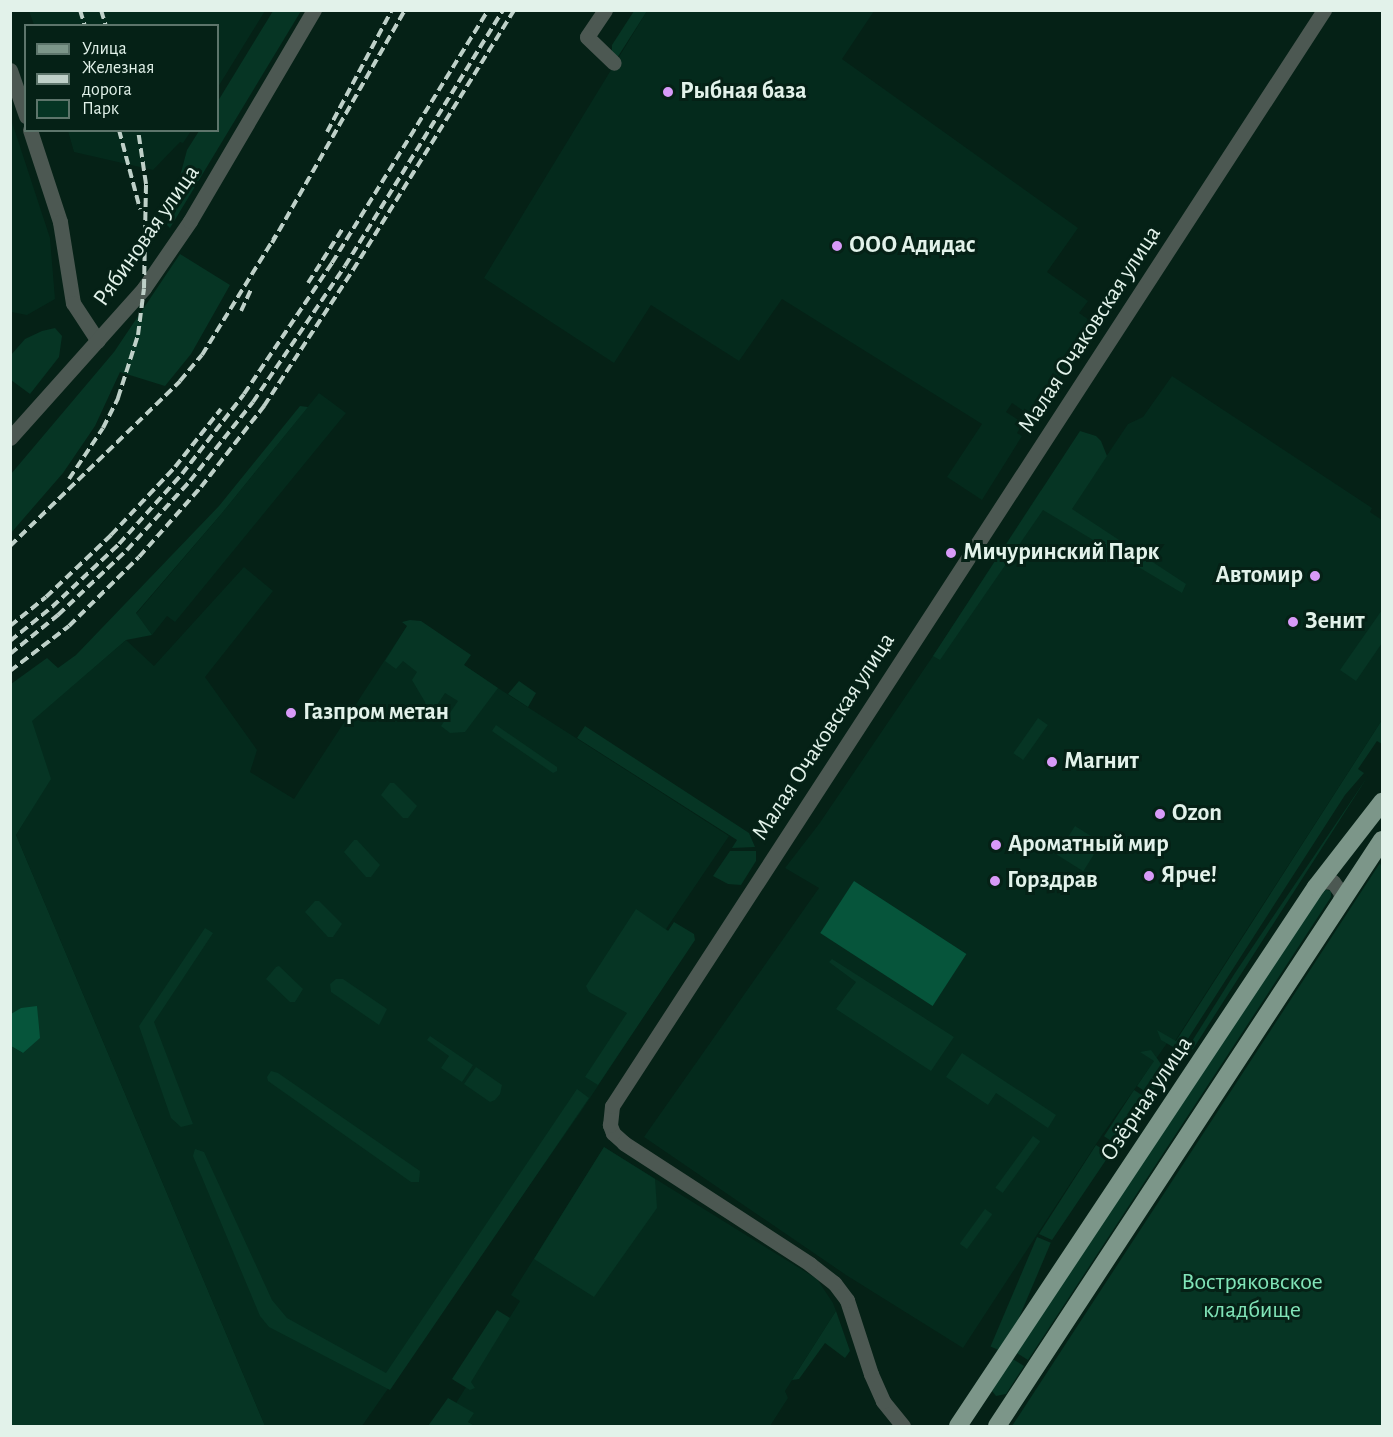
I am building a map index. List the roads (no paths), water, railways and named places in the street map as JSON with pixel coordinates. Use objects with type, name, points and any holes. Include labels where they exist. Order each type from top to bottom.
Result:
[{"type":"main road","name":"Озёрная улица","points":[[958,1426],[1316,887],[1383,802]]},
{"type":"main road","points":[[997,1426],[1340,902],[1383,840]]},
{"type":"street","name":"Рябиновая улица","points":[[10,438],[144,288],[190,221],[314,10]]},
{"type":"street","points":[[605,10],[587,37],[614,63]]},
{"type":"street","name":"Малая Очаковская улица","points":[[903,1426],[883,1401],[871,1374],[847,1300],[834,1284],[810,1264],[624,1143],[613,1133],[610,1125],[612,1106],[1324,10]]},
{"type":"street","points":[[10,70],[24,110]]},
{"type":"street","points":[[31,132],[60,222],[73,303],[98,341]]},
{"type":"street","points":[[1338,857],[1336,866],[1339,874],[1352,879],[1360,874]]},
{"type":"street","points":[[1316,887],[1323,882],[1333,882],[1341,893],[1340,902]]},
{"type":"railway","points":[[80,10],[84,24]]},
{"type":"railway","points":[[101,10],[105,24]]},
{"type":"railway","points":[[327,132],[392,10]]},
{"type":"railway","points":[[272,243],[405,10]]},
{"type":"railway","points":[[10,641],[52,607],[119,544],[182,474],[244,394],[332,263],[488,10]]},
{"type":"railway","points":[[10,654],[58,615],[127,550],[190,481],[253,402],[345,266],[503,10]]},
{"type":"railway","points":[[10,671],[69,626],[139,557],[201,487],[264,406],[353,270],[514,10]]},
{"type":"railway","points":[[120,132],[140,209]]},
{"type":"railway","points":[[69,479],[103,428],[118,398],[138,335],[144,288],[146,184],[138,132]]},
{"type":"railway","points":[[308,283],[343,228]]},
{"type":"railway","points":[[10,546],[180,381],[202,355],[276,235]]},
{"type":"railway","points":[[241,311],[252,287]]},
{"type":"railway","points":[[10,626],[46,597],[111,535],[175,467],[221,409]]},
{"type":"place","name":"Рыбная база","points":[[668,92]]},
{"type":"place","name":"ООО Адидас","points":[[837,246]]},
{"type":"place","name":"Мичуринский Парк","points":[[951,553]]},
{"type":"place","name":"Автомир","points":[[1315,576]]},
{"type":"place","name":"Зенит","points":[[1293,622]]},
{"type":"place","name":"Газпром метан","points":[[291,713]]},
{"type":"place","name":"Магнит","points":[[1052,762]]},
{"type":"place","name":"Ozon","points":[[1160,814]]},
{"type":"place","name":"Ароматный мир","points":[[996,845]]},
{"type":"place","name":"Ярче!","points":[[1149,876]]},
{"type":"place","name":"Горздрав","points":[[995,881]]},
{"type":"park label","name":"Востряковское кладбище","points":[[1252,1297]]}]
